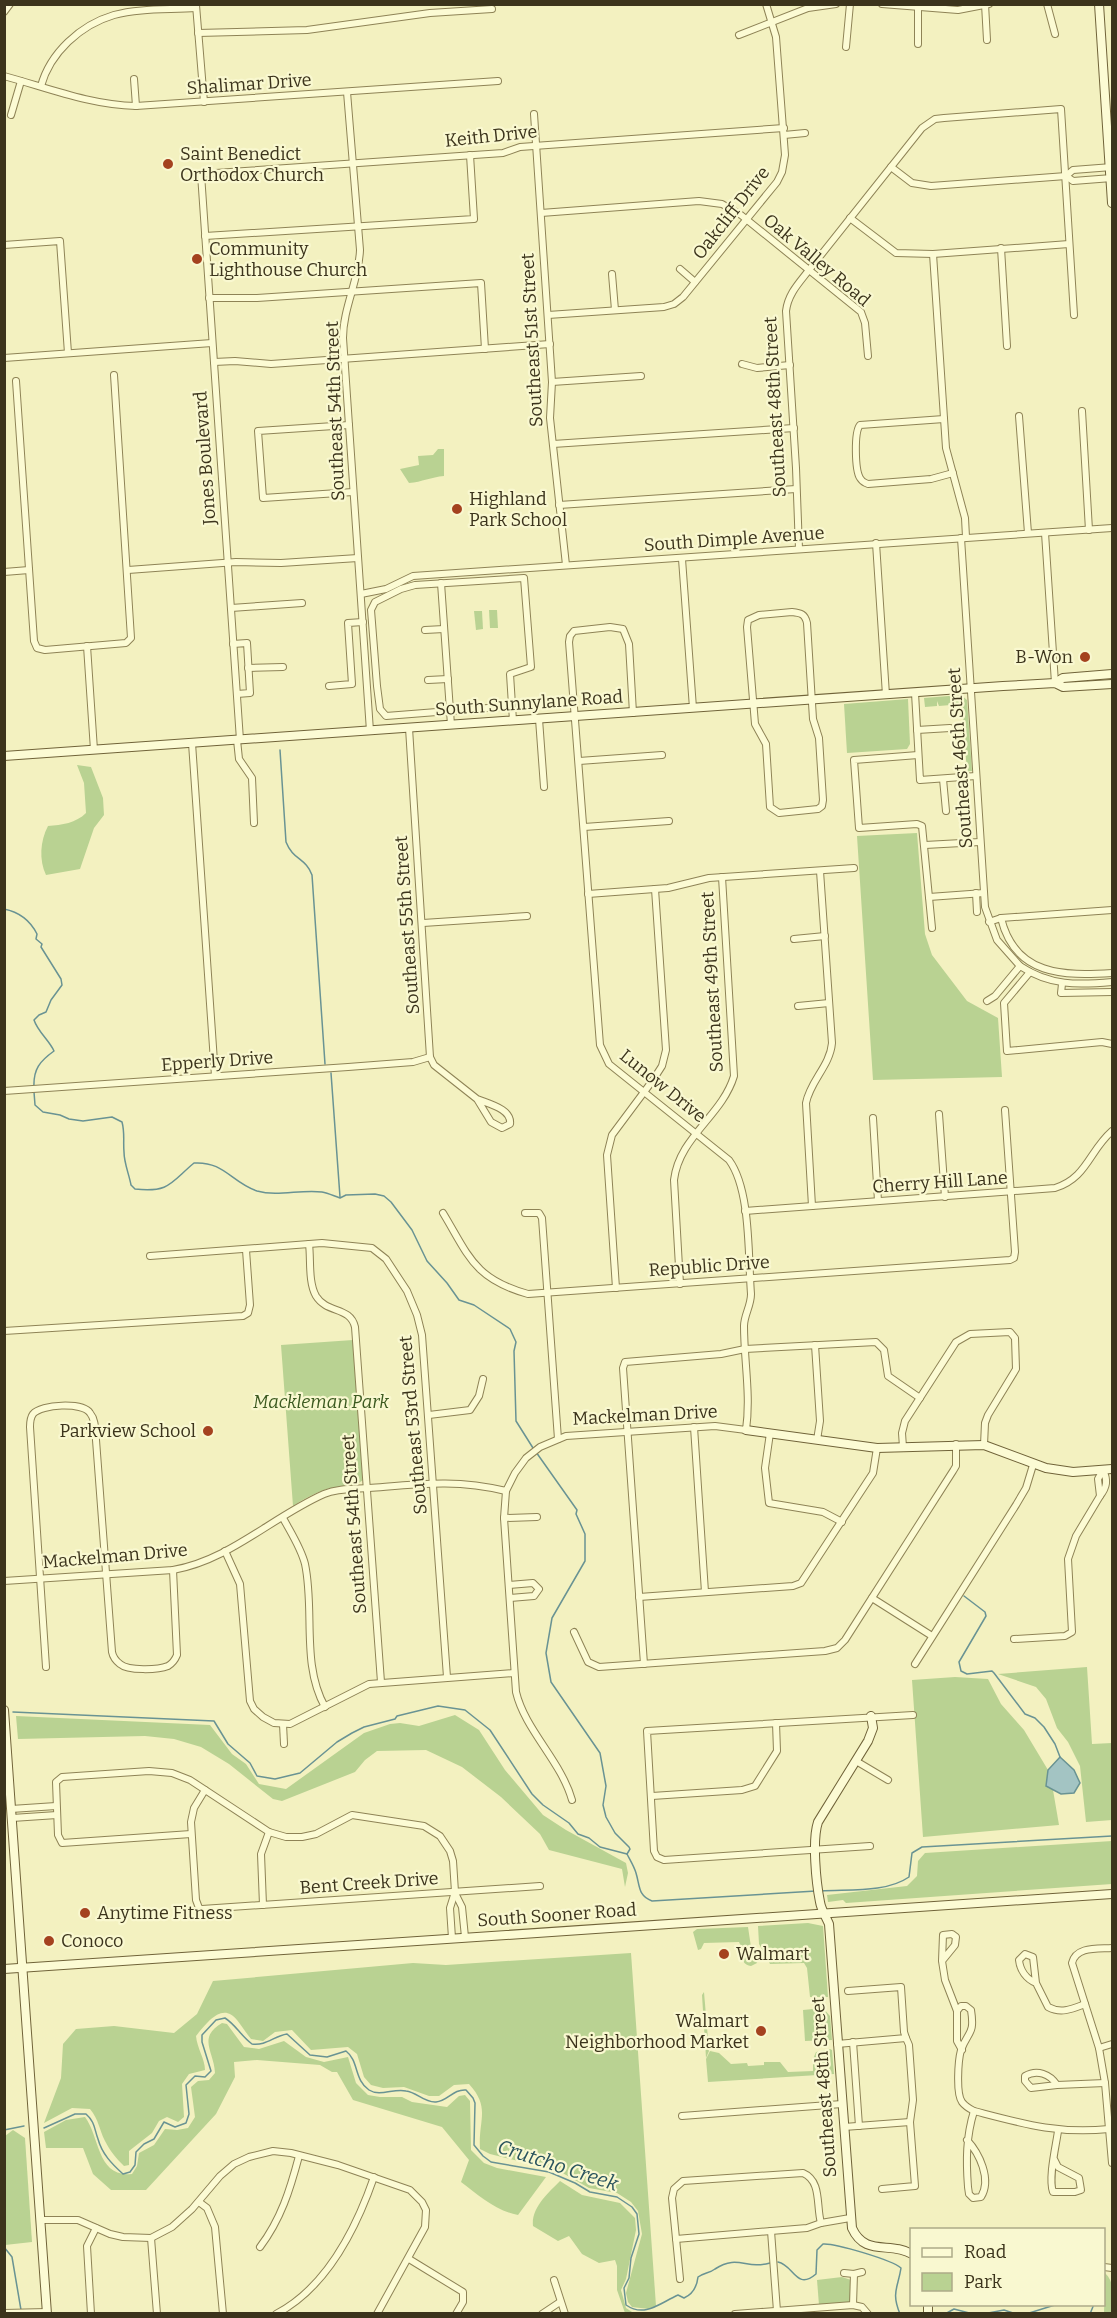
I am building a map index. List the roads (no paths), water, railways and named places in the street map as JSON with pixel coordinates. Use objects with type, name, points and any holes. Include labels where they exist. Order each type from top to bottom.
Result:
[{"type":"main road","points":[[1099,4],[1109,107],[1113,203]]},
{"type":"main road","name":"South Sunnylane Road","points":[[4,756],[1055,683],[1063,678],[1113,674]]},
{"type":"main road","name":"South Sunnylane Road","points":[[1055,683],[1063,687],[1113,684]]},
{"type":"main road","name":"Mackelman Drive","points":[[746,1430],[877,1448],[984,1445],[1033,1465],[1065,1471],[1108,1470]]},
{"type":"main road","points":[[4,1710],[47,2312]]},
{"type":"main road","name":"Southeast 48th Street","points":[[872,1716],[871,1735],[818,1822],[815,1837],[818,1884],[819,1898],[829,1924],[850,2218],[855,2236],[864,2244],[874,2248],[898,2249],[910,2253]]},
{"type":"main road","name":"South Sooner Road","points":[[4,1969],[1113,1894]]},
{"type":"street","points":[[4,12],[10,4]]},
{"type":"street","name":"Oakcliff Drive","points":[[548,315],[669,306],[683,297],[777,182],[782,172],[785,155],[784,132],[776,37],[766,4]]},
{"type":"street","points":[[739,35],[808,8],[836,4]]},
{"type":"street","points":[[846,47],[850,4]]},
{"type":"street","points":[[882,4],[958,10],[987,5],[987,40]]},
{"type":"street","points":[[1047,4],[1055,34]]},
{"type":"street","points":[[40,86],[58,51],[105,18],[196,6],[204,102]]},
{"type":"street","points":[[918,6],[918,44]]},
{"type":"street","points":[[198,33],[307,30],[418,14],[492,9]]},
{"type":"street","name":"Shalimar Drive","points":[[4,75],[96,102],[136,106],[498,81]]},
{"type":"street","points":[[134,79],[136,106]]},
{"type":"street","points":[[11,116],[21,81]]},
{"type":"street","name":"Southeast 54th Street","points":[[346,92],[359,226],[359,261],[344,324],[344,359],[370,731]]},
{"type":"street","name":"Southeast 48th Street","points":[[799,549],[787,305],[792,292],[922,128],[935,119],[1061,109],[1066,176]]},
{"type":"street","name":"Southeast 51st Street","points":[[534,114],[550,344],[552,382],[550,418],[566,565]]},
{"type":"street","name":"Keith Drive","points":[[201,174],[506,152],[520,147],[784,132],[805,133]]},
{"type":"street","points":[[205,236],[474,219],[470,155]]},
{"type":"street","points":[[891,167],[912,183],[922,186],[1066,176],[1073,170],[1111,167]]},
{"type":"street","name":"Jones Boulevard","points":[[201,174],[237,694],[239,759],[252,778],[254,823]]},
{"type":"street","points":[[1066,176],[1073,181],[1112,178]]},
{"type":"street","points":[[1066,176],[1074,315]]},
{"type":"street","name":"Oak Valley Road","points":[[541,213],[706,201],[726,205],[861,312],[865,323],[868,356]]},
{"type":"street","points":[[850,218],[896,253],[933,254],[1069,244]]},
{"type":"street","points":[[4,245],[60,241],[68,353]]},
{"type":"street","points":[[1001,248],[1007,346]]},
{"type":"street","name":"Southeast 46th Street","points":[[933,254],[946,448],[965,518],[963,538],[976,776],[984,893],[989,922],[997,940],[1020,966],[1062,984],[1061,993],[1113,992]]},
{"type":"street","points":[[680,269],[695,282]]},
{"type":"street","points":[[612,274],[615,310]]},
{"type":"street","points":[[209,298],[257,298],[481,283],[485,349]]},
{"type":"street","points":[[4,358],[212,344]]},
{"type":"street","points":[[214,362],[235,361],[264,364],[550,344]]},
{"type":"street","points":[[742,364],[757,368],[790,365]]},
{"type":"street","points":[[16,381],[34,641],[37,648],[45,650],[126,643],[131,638],[114,375]]},
{"type":"street","points":[[552,382],[641,376]]},
{"type":"street","points":[[1082,411],[1089,530]]},
{"type":"street","points":[[1019,416],[1028,534]]},
{"type":"street","points":[[944,419],[860,425],[856,434],[858,474],[865,483],[931,479],[953,473]]},
{"type":"street","points":[[349,425],[258,431],[263,498],[353,492]]},
{"type":"street","points":[[552,444],[794,428]]},
{"type":"street","points":[[559,505],[796,489]]},
{"type":"street","name":"South Dimple Avenue","points":[[361,594],[386,589],[413,576],[1113,528]]},
{"type":"street","points":[[1045,534],[1055,683]]},
{"type":"street","points":[[876,543],[886,695]]},
{"type":"street","points":[[128,570],[227,562],[280,563],[358,558]]},
{"type":"street","points":[[682,559],[693,708]]},
{"type":"street","points":[[4,572],[29,570]]},
{"type":"street","points":[[512,706],[386,716],[380,708],[376,687],[371,610],[375,602],[407,586],[524,578],[531,668],[510,674],[513,721]]},
{"type":"street","points":[[441,583],[451,725]]},
{"type":"street","points":[[231,608],[302,603]]},
{"type":"street","points":[[792,612],[801,613],[806,617],[812,700],[813,719],[819,738],[822,806],[818,809],[779,813],[770,807],[766,744],[755,724],[748,620],[759,615],[792,612]]},
{"type":"street","points":[[352,684],[348,623],[363,622]]},
{"type":"street","name":"Lunow Drive","points":[[633,712],[628,644],[623,629],[610,627],[574,631],[569,642],[600,1045],[609,1064],[697,1133],[729,1160],[735,1168],[742,1187],[750,1278],[751,1302],[744,1324],[749,1405],[746,1430]]},
{"type":"street","points":[[425,630],[444,629]]},
{"type":"street","points":[[363,631],[373,631]]},
{"type":"street","points":[[233,644],[247,643],[250,693],[237,694]]},
{"type":"street","points":[[87,646],[94,750]]},
{"type":"street","points":[[248,668],[283,667]]},
{"type":"street","points":[[429,680],[448,678]]},
{"type":"street","points":[[329,686],[367,684],[376,687]]},
{"type":"street","points":[[915,693],[920,780],[976,776]]},
{"type":"street","points":[[539,719],[544,787]]},
{"type":"street","name":"Southeast 55th Street","points":[[409,728],[430,1057]]},
{"type":"street","points":[[917,730],[950,728]]},
{"type":"street","points":[[192,743],[215,1076]]},
{"type":"street","points":[[579,761],[662,755]]},
{"type":"street","points":[[918,755],[854,760],[859,828],[920,824],[923,828],[932,928]]},
{"type":"street","points":[[943,779],[946,811]]},
{"type":"street","points":[[584,827],[669,821]]},
{"type":"street","points":[[925,845],[980,842]]},
{"type":"street","points":[[588,894],[676,887],[704,879],[722,877],[854,868]]},
{"type":"street","points":[[812,1206],[806,1103],[809,1091],[831,1053],[832,1036],[820,871]]},
{"type":"street","name":"Southeast 49th Street","points":[[680,1284],[675,1174],[678,1161],[726,1096],[734,1076],[722,877]]},
{"type":"street","points":[[616,1288],[607,1169],[608,1146],[612,1135],[662,1066],[666,1050],[656,889]]},
{"type":"street","points":[[976,893],[977,912]]},
{"type":"street","points":[[929,897],[984,893]]},
{"type":"street","points":[[989,922],[1001,918],[1113,910]]},
{"type":"street","points":[[423,923],[527,916]]},
{"type":"street","points":[[1001,918],[1009,940],[1018,951],[1041,968],[1067,975],[1113,973]]},
{"type":"street","points":[[795,939],[825,936]]},
{"type":"street","points":[[987,1001],[995,996],[1020,966]]},
{"type":"street","points":[[1030,972],[1004,1003],[1007,1051],[1102,1042],[1113,1044]]},
{"type":"street","points":[[1062,984],[1113,982]]},
{"type":"street","points":[[798,1006],[830,1003]]},
{"type":"street","points":[[430,1057],[434,1065],[477,1099],[507,1113],[511,1118],[510,1124],[502,1128],[494,1124],[477,1099]]},
{"type":"street","name":"Epperly Drive","points":[[4,1090],[413,1062],[430,1057]]},
{"type":"street","points":[[1005,1110],[1011,1192]]},
{"type":"street","points":[[939,1114],[945,1197]]},
{"type":"street","points":[[873,1118],[878,1201]]},
{"type":"street","name":"Cherry Hill Lane","points":[[745,1211],[1046,1190],[1068,1183],[1082,1172],[1096,1149],[1113,1131]]},
{"type":"street","name":"Republic Drive","points":[[443,1213],[466,1256],[483,1273],[517,1291],[528,1294],[1007,1261],[1014,1258],[1011,1192]]},
{"type":"street","points":[[525,1213],[535,1212],[542,1218],[558,1438]]},
{"type":"street","name":"Southeast 54th Street","points":[[309,1244],[313,1288],[317,1296],[325,1306],[348,1314],[354,1323],[381,1682]]},
{"type":"street","name":"Southeast 53rd Street","points":[[150,1257],[309,1244],[372,1248],[386,1259],[407,1291],[421,1326],[447,1677]]},
{"type":"street","points":[[4,1331],[243,1316],[248,1312],[250,1305],[246,1250]]},
{"type":"street","points":[[903,1447],[903,1426],[956,1342],[970,1334],[1007,1332],[1015,1338],[1016,1369],[988,1415],[985,1423],[984,1445]]},
{"type":"street","points":[[644,1664],[623,1368],[625,1362],[721,1354],[745,1349],[876,1342],[884,1350],[888,1376],[920,1398]]},
{"type":"street","points":[[815,1345],[820,1421],[817,1440]]},
{"type":"street","points":[[429,1415],[470,1410],[477,1401],[483,1379]]},
{"type":"street","points":[[46,1667],[30,1427],[31,1418],[35,1412],[50,1406],[75,1406],[88,1410],[92,1415],[96,1432],[112,1652],[119,1664],[133,1669],[163,1667],[172,1663],[178,1649],[173,1570]]},
{"type":"street","name":"Mackelman Drive","points":[[4,1581],[173,1570],[198,1565],[330,1491],[433,1483],[473,1484],[506,1491],[518,1469],[533,1452],[558,1438],[583,1434],[715,1426],[746,1430]]},
{"type":"street","points":[[694,1427],[705,1592]]},
{"type":"street","points":[[770,1433],[765,1468],[769,1503],[823,1512],[842,1522]]},
{"type":"street","points":[[574,1632],[590,1664],[599,1666],[830,1651],[840,1646],[956,1467],[956,1444]]},
{"type":"street","points":[[639,1597],[799,1584],[805,1579],[873,1473],[877,1448]]},
{"type":"street","points":[[915,1664],[1016,1505],[1026,1488],[1033,1465]]},
{"type":"street","points":[[1014,1639],[1065,1636],[1072,1632],[1068,1559],[1076,1536],[1106,1488],[1108,1470]]},
{"type":"street","points":[[1100,1496],[1098,1479],[1108,1470]]},
{"type":"street","points":[[1098,1484],[1106,1484]]},
{"type":"street","points":[[506,1491],[504,1518],[516,1692],[521,1707],[560,1771],[572,1800]]},
{"type":"street","points":[[504,1518],[537,1517]]},
{"type":"street","points":[[283,1518],[305,1565],[313,1671],[317,1690],[325,1707]]},
{"type":"street","points":[[225,1551],[240,1584],[250,1701],[262,1717],[274,1723],[295,1723],[363,1686],[381,1682],[514,1673]]},
{"type":"street","points":[[509,1585],[533,1583],[539,1589],[534,1596],[510,1598]]},
{"type":"street","points":[[872,1598],[932,1636]]},
{"type":"street","points":[[870,1845],[664,1860],[657,1857],[654,1851],[647,1731],[913,1715]]},
{"type":"street","points":[[652,1796],[742,1790],[755,1786],[777,1751],[776,1723]]},
{"type":"street","points":[[284,1724],[284,1744]]},
{"type":"street","points":[[856,1761],[888,1780]]},
{"type":"street","points":[[205,1790],[192,1815],[191,1834],[60,1842],[55,1787],[57,1779],[160,1771],[190,1780],[269,1832],[286,1837],[308,1836],[322,1832],[352,1815],[420,1824],[440,1836],[453,1861],[455,1892],[450,1908],[452,1938]]},
{"type":"street","points":[[12,1813],[56,1806]]},
{"type":"street","points":[[12,1813],[57,1815]]},
{"type":"street","points":[[263,1905],[261,1854],[269,1832]]},
{"type":"street","name":"Bent Creek Drive","points":[[191,1834],[196,1900],[199,1908],[540,1886]]},
{"type":"street","points":[[455,1892],[462,1906],[465,1937]]},
{"type":"street","points":[[1113,1948],[1088,1949],[1074,1956],[1072,1963],[1099,2048],[1110,2106],[1109,2129],[1113,2163]]},
{"type":"street","points":[[942,1961],[945,1980],[957,2011],[957,2041],[962,2050]]},
{"type":"street","points":[[1036,1983],[1044,2000],[1053,2009],[1068,2010],[1085,2004]]},
{"type":"street","points":[[848,1991],[901,1987],[904,2032],[909,2045],[913,2100],[910,2122],[915,2186],[882,2189]]},
{"type":"street","points":[[957,2011],[966,2006],[971,2010],[973,2027],[962,2050],[958,2071],[960,2097],[963,2103],[974,2111],[1058,2131],[1109,2129]]},
{"type":"street","points":[[837,2044],[906,2038]]},
{"type":"street","points":[[853,2043],[859,2126]]},
{"type":"street","points":[[1099,2048],[1113,2044]]},
{"type":"street","points":[[1057,2085],[1048,2075],[1035,2073],[1025,2076],[1025,2081],[1031,2088],[1105,2083]]},
{"type":"street","points":[[682,2116],[842,2104]]},
{"type":"street","points":[[967,2139],[980,2157],[984,2185],[981,2197],[974,2198],[969,2194],[967,2139],[974,2111]]},
{"type":"street","points":[[844,2127],[910,2122]]},
{"type":"street","points":[[1054,2159],[1059,2167],[1079,2178],[1080,2190],[1053,2192],[1054,2159],[1058,2131]]},
{"type":"street","points":[[40,2220],[78,2220],[123,2237],[151,2238],[172,2228],[199,2202],[220,2176],[234,2164],[249,2157],[273,2151],[291,2153],[338,2165],[410,2190],[422,2202],[426,2210],[425,2227],[377,2313]]},
{"type":"street","points":[[260,2247],[275,2226],[290,2191],[299,2156]]},
{"type":"street","points":[[680,2279],[672,2198],[677,2185],[688,2180],[800,2172],[813,2180],[821,2223]]},
{"type":"street","points":[[276,2313],[291,2306],[316,2285],[354,2224],[374,2177]]},
{"type":"street","points":[[199,2202],[207,2208],[215,2228],[223,2313]]},
{"type":"street","points":[[676,2239],[807,2228],[850,2218]]},
{"type":"street","points":[[91,2313],[87,2246],[96,2228]]},
{"type":"street","points":[[771,2231],[777,2312]]},
{"type":"street","points":[[151,2238],[157,2313]]},
{"type":"street","points":[[409,2259],[463,2292],[463,2302],[456,2313]]},
{"type":"street","points":[[844,2273],[862,2272]]},
{"type":"street","points":[[854,2274],[854,2305]]},
{"type":"street","points":[[554,2280],[564,2313]]},
{"type":"street","points":[[542,2313],[560,2302]]},
{"type":"street","points":[[735,2313],[826,2310],[854,2305],[867,2311]]},
{"type":"street","points":[[4,2313],[47,2312]]},
{"type":"water","points":[[1060,1757],[1074,1770],[1080,1783],[1074,1793],[1061,1794],[1046,1786],[1048,1770]]},
{"type":"waterway","points":[[502,5],[511,4]]},
{"type":"waterway","points":[[280,750],[286,842],[312,875],[325,1064]]},
{"type":"waterway","points":[[4,909],[14,912],[31,925],[37,934],[36,939],[42,944],[41,947],[61,979],[62,985],[51,1000],[46,1012],[34,1020],[54,1051],[38,1066],[34,1088]]},
{"type":"waterway","points":[[331,1073],[340,1197]]},
{"type":"waterway","points":[[34,1092],[35,1105],[43,1112],[83,1121],[112,1117],[122,1122],[125,1160],[131,1185],[135,1189],[163,1188],[194,1163],[204,1163],[213,1165],[248,1187],[265,1193],[314,1191],[340,1198],[346,1195],[384,1196],[412,1230],[427,1261],[459,1300],[474,1305],[510,1329],[516,1342],[514,1351],[516,1421],[533,1448]]},
{"type":"waterway","points":[[536,1452],[577,1510],[576,1514],[585,1534],[585,1561],[552,1618],[546,1653],[551,1682],[600,1753],[606,1786],[603,1805],[606,1817],[615,1833],[629,1847],[627,1854]]},
{"type":"waterway","points":[[964,1596],[985,1612],[986,1616],[959,1662],[961,1671],[967,1674],[992,1671],[1025,1714],[1035,1718],[1044,1727],[1060,1757]]},
{"type":"waterway","points":[[13,1712],[214,1721],[228,1744],[250,1763],[257,1776],[275,1779],[300,1773],[337,1742],[364,1727],[438,1706],[465,1710],[490,1730],[532,1794],[543,1805],[569,1823],[578,1834],[589,1838],[600,1847],[627,1854],[635,1870],[640,1890],[647,1899],[652,1901],[816,1891]]},
{"type":"waterway","points":[[821,1891],[878,1888],[900,1882],[909,1877],[912,1853],[922,1847],[1112,1836]]},
{"type":"waterway","name":"Crutcho Creek","points":[[44,2128],[75,2114],[86,2114],[93,2123],[102,2149],[108,2158],[123,2174],[130,2172],[135,2165],[136,2152],[144,2144],[154,2139],[164,2122],[175,2127],[186,2123],[189,2114],[186,2085],[195,2076],[205,2077],[211,2071],[202,2035],[216,2020],[225,2018],[252,2044],[262,2044],[287,2034],[310,2055],[327,2057],[346,2051],[353,2060],[364,2086],[373,2092],[406,2091],[428,2101],[436,2102],[458,2091],[466,2090],[475,2103],[474,2145],[491,2162],[549,2172],[590,2192],[617,2197],[632,2207],[637,2214],[639,2234],[631,2258],[629,2278],[624,2288],[626,2305],[633,2309],[646,2310],[678,2295],[684,2298],[694,2289],[698,2277],[723,2265],[736,2262],[755,2265],[770,2263]]},
{"type":"waterway","name":"Crutcho Creek","points":[[4,2130],[24,2126]]},
{"type":"waterway","name":"Crutcho Creek","points":[[778,2262],[804,2280],[816,2274],[817,2250],[823,2244],[851,2249],[887,2261],[901,2268],[896,2290],[897,2307],[900,2314]]},
{"type":"waterway","points":[[4,2247],[12,2257],[21,2310]]},
{"type":"waterway","name":"Crutcho Creek","points":[[1026,2314],[1052,2306]]},
{"type":"waterway","name":"Crutcho Creek","points":[[1090,2314],[1093,2306]]},
{"type":"waterway","name":"Crutcho Creek","points":[[945,2314],[954,2309],[973,2314]]},
{"type":"waterway","name":"Crutcho Creek","points":[[983,2314],[1004,2310],[1016,2314]]},
{"type":"place","name":"Saint Benedict Orthodox Church","points":[[168,164]]},
{"type":"place","name":"Community Lighthouse Church","points":[[197,259]]},
{"type":"place","name":"Highland Park School","points":[[457,509]]},
{"type":"place","name":"B-Won","points":[[1085,657]]},
{"type":"place","name":"Parkview School","points":[[208,1431]]},
{"type":"place","name":"Anytime Fitness","points":[[85,1913]]},
{"type":"place","name":"Conoco","points":[[49,1941]]},
{"type":"place","name":"Walmart","points":[[724,1954]]},
{"type":"place","name":"Walmart Neighborhood Market","points":[[761,2031]]},
{"type":"park label","name":"Mackleman Park","points":[[321,1402]]}]
